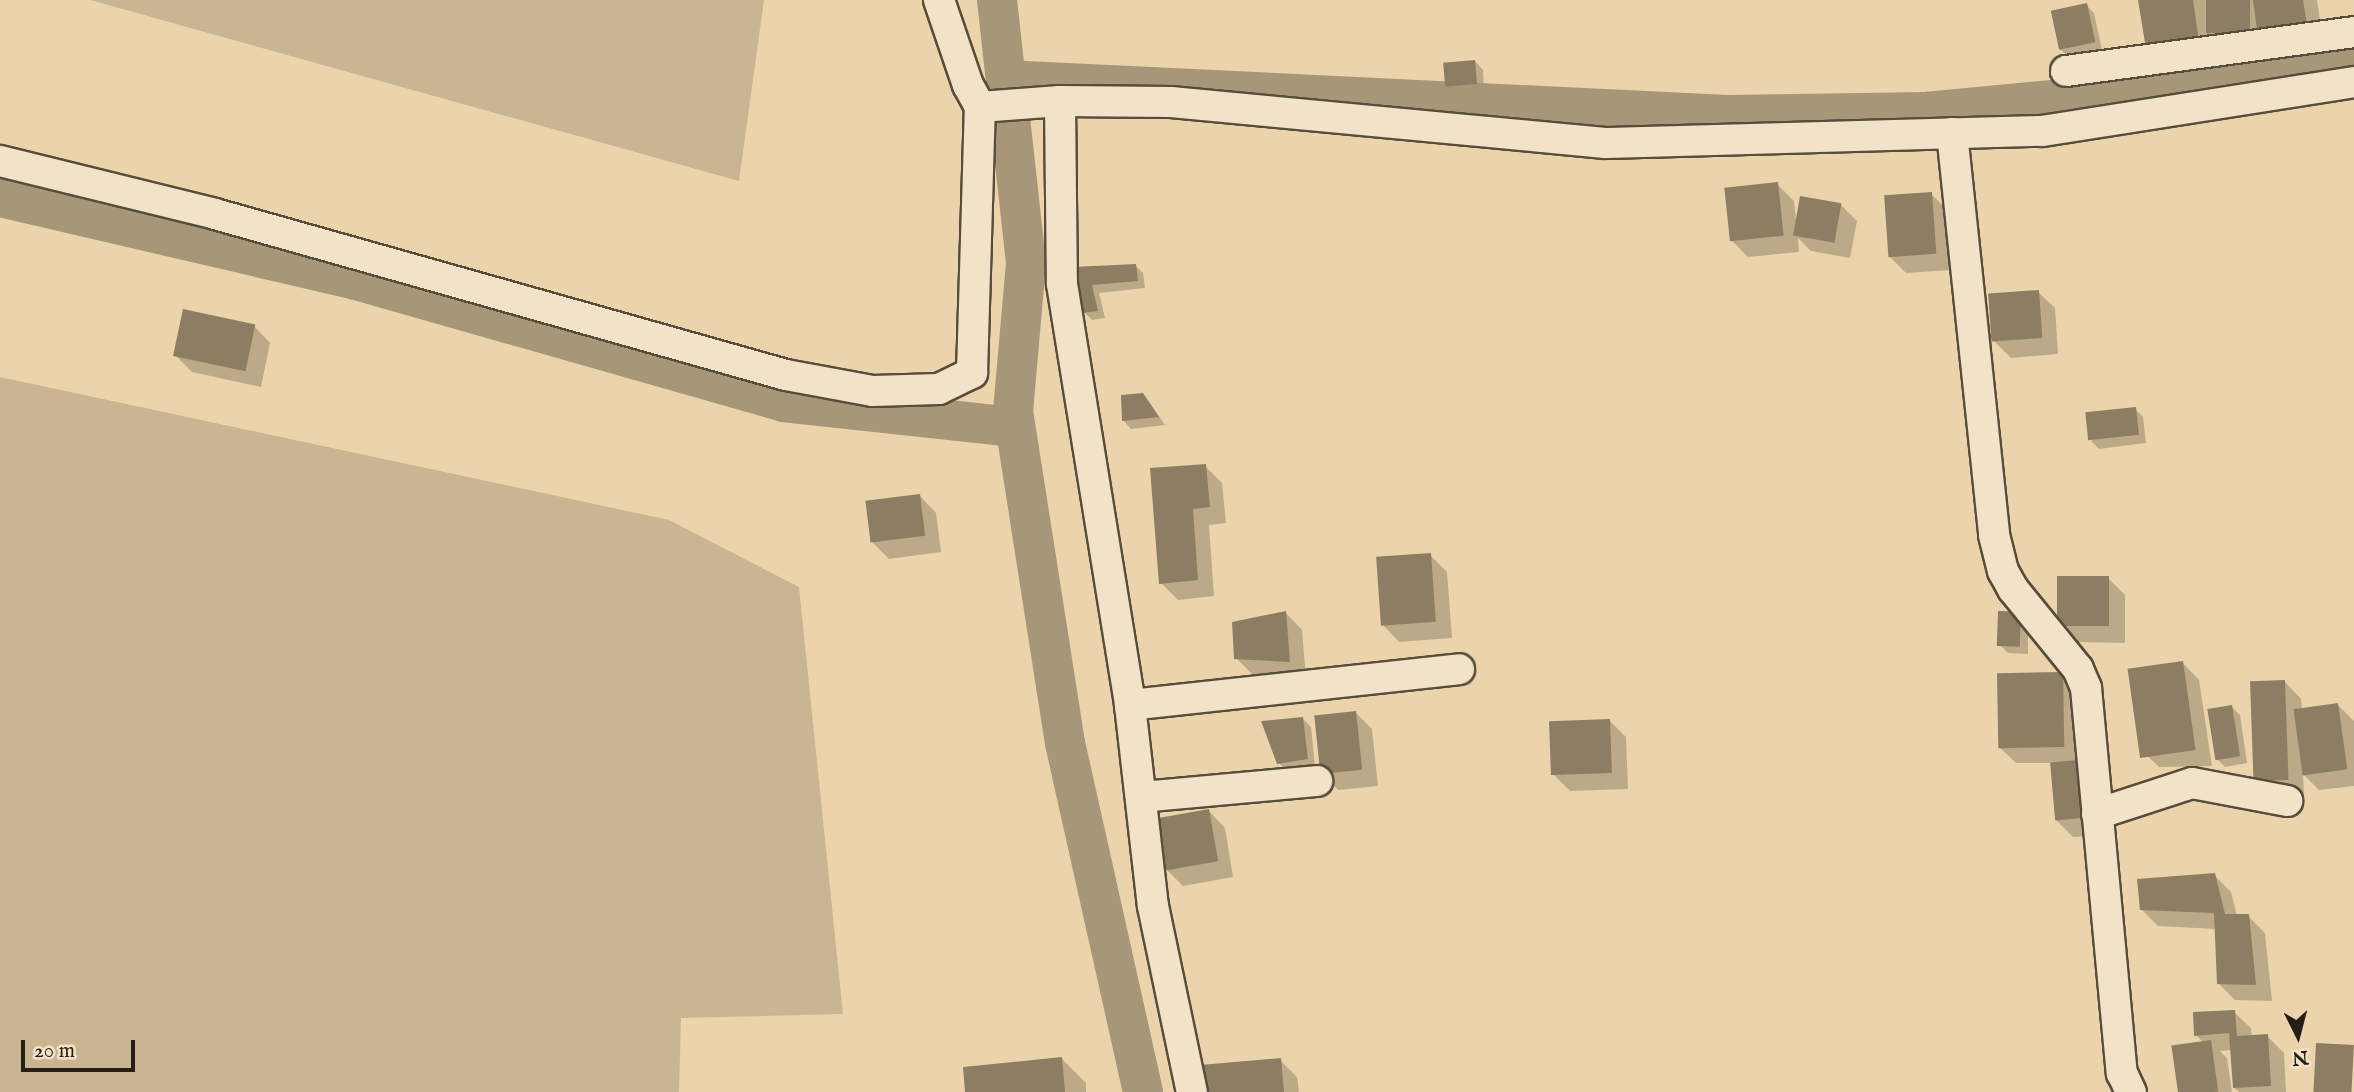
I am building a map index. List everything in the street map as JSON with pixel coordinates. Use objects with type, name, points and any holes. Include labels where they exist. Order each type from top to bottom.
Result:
[{"type":"street","points":[[0,161],[215,214],[786,375],[873,391],[939,389],[972,373],[987,106],[968,85],[939,0]]},
{"type":"street","points":[[2066,71],[2354,32]]},
{"type":"street","points":[[987,106],[1049,102],[1171,102],[1605,143],[2042,131],[2354,82]]},
{"type":"street","points":[[1049,102],[1062,284],[1130,705],[1153,905],[1192,1092]]},
{"type":"street","points":[[1952,133],[1994,535],[2003,571],[2013,589],[2078,669],[2086,688],[2122,1073],[2131,1092]]},
{"type":"street","points":[[1130,705],[1459,669]]},
{"type":"street","points":[[1141,796],[1317,781]]},
{"type":"street","points":[[2097,814],[2192,783],[2287,801]]},
{"type":"shaded area","points":[[90,0],[764,0],[739,181]]},
{"type":"shaded area","points":[[0,377],[669,520],[799,587],[843,1014],[681,1018],[679,1092],[0,1092]]},
{"type":"building","points":[[2138,0],[2193,0],[2199,41],[2146,49]]},
{"type":"building","points":[[2206,0],[2250,0],[2250,33],[2206,33]]},
{"type":"building","points":[[2253,0],[2303,0],[2309,37],[2259,43]]},
{"type":"building","points":[[2087,3],[2095,42],[2059,50],[2051,11]]},
{"type":"building","points":[[1475,60],[1477,84],[1445,87],[1443,63]]},
{"type":"building","points":[[1778,182],[1784,236],[1730,241],[1724,188]]},
{"type":"building","points":[[1932,192],[1936,254],[1888,257],[1884,195]]},
{"type":"building","points":[[1800,196],[1841,203],[1834,243],[1793,235]]},
{"type":"building","points":[[1136,264],[1138,281],[1092,285],[1098,311],[1082,313],[1072,267]]},
{"type":"building","points":[[2039,290],[2042,338],[1991,341],[1988,294]]},
{"type":"building","points":[[183,309],[255,324],[245,371],[173,356]]},
{"type":"building","points":[[1143,393],[1159,417],[1122,421],[1121,395]]},
{"type":"building","points":[[2136,407],[2139,435],[2088,440],[2085,412]]},
{"type":"building","points":[[1206,464],[1210,507],[1193,509],[1198,580],[1159,584],[1150,468]]},
{"type":"building","points":[[920,494],[925,536],[871,542],[865,501]]},
{"type":"building","points":[[1431,553],[1436,622],[1381,626],[1376,557]]},
{"type":"building","points":[[2057,576],[2109,576],[2109,626],[2057,626]]},
{"type":"building","points":[[1286,611],[1290,662],[1234,659],[1232,622]]},
{"type":"building","points":[[1998,611],[2021,612],[2020,647],[1997,646]]},
{"type":"building","points":[[2183,661],[2196,750],[2140,758],[2128,669]]},
{"type":"building","points":[[2063,672],[2064,747],[1998,748],[1997,673]]},
{"type":"building","points":[[2285,680],[2288,780],[2254,781],[2250,681]]},
{"type":"building","points":[[2338,703],[2347,769],[2303,776],[2293,709]]},
{"type":"building","points":[[2232,705],[2240,756],[2215,760],[2207,709]]},
{"type":"building","points":[[1356,711],[1362,770],[1320,774],[1314,715]]},
{"type":"building","points":[[1303,717],[1308,759],[1277,764],[1261,721]]},
{"type":"building","points":[[1610,719],[1612,773],[1551,775],[1549,721]]},
{"type":"building","points":[[2080,760],[2085,818],[2055,820],[2050,763]]},
{"type":"building","points":[[1209,809],[1218,861],[1165,871],[1156,818]]},
{"type":"building","points":[[2215,873],[2225,914],[2249,914],[2256,985],[2217,984],[2214,913],[2140,910],[2137,879]]},
{"type":"building","points":[[2235,1010],[2237,1036],[2268,1034],[2271,1086],[2233,1088],[2229,1033],[2194,1036],[2193,1012]]},
{"type":"building","points":[[2211,1040],[2218,1091],[2178,1092],[2171,1046]]},
{"type":"building","points":[[2316,1043],[2354,1045],[2351,1092],[2313,1092]]},
{"type":"building","points":[[1062,1057],[1065,1092],[965,1092],[963,1067]]},
{"type":"building","points":[[1281,1058],[1284,1092],[1209,1092],[1200,1065]]},
{"type":"waterway","points":[[997,0],[1026,263],[1013,411],[1065,743],[1143,1092]]},
{"type":"waterway","points":[[1007,80],[1727,115],[1926,112],[2082,97],[2170,78],[2354,55]]},
{"type":"waterway","points":[[0,197],[356,280],[783,402],[1015,427]]}]
